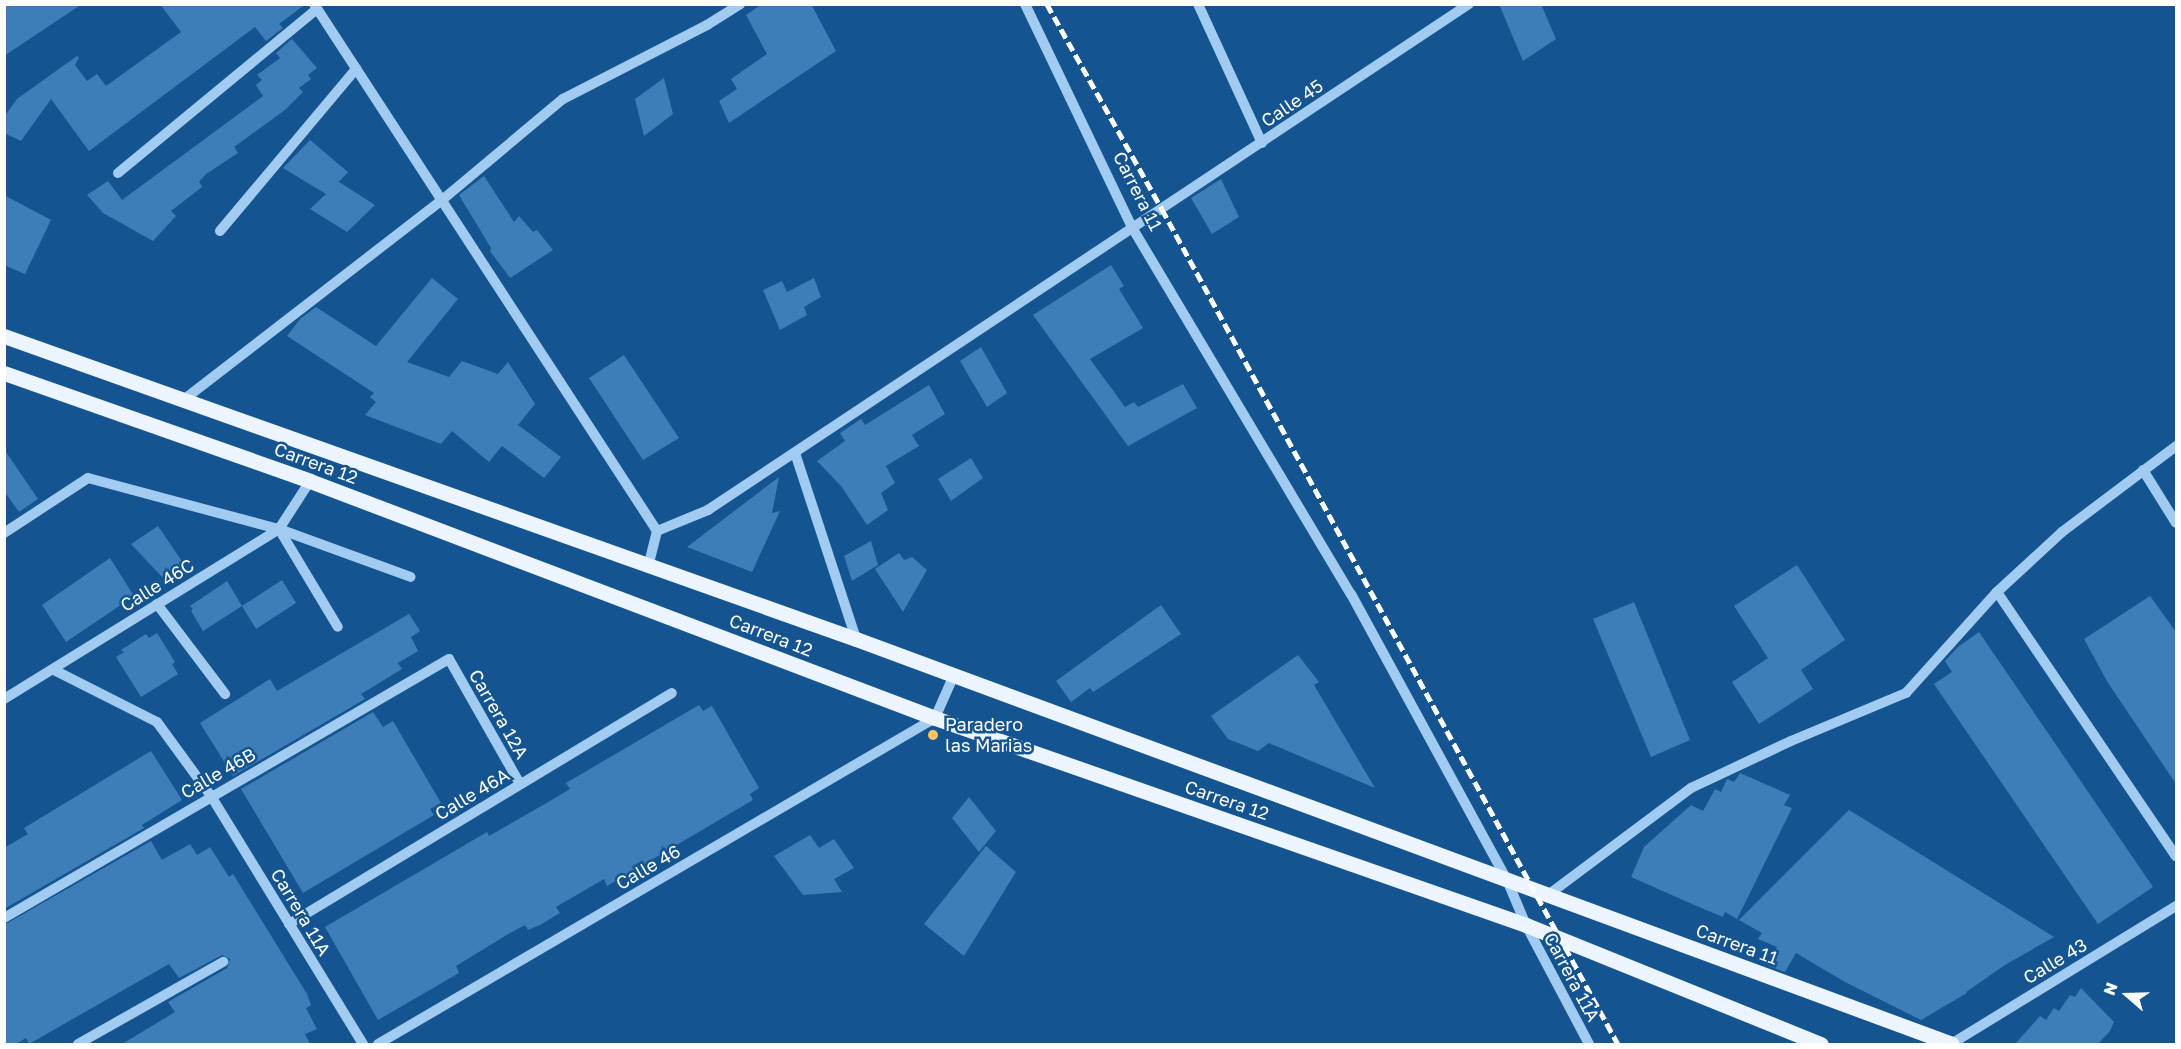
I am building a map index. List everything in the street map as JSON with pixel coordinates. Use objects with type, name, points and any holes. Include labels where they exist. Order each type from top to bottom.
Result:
[{"type":"main road","name":"Carrera 12","points":[[4,336],[856,639],[1507,880]]},
{"type":"main road","name":"Carrera 12","points":[[4,373],[310,481],[935,718],[1526,925]]},
{"type":"main road","name":"Carrera 11","points":[[1507,880],[1951,1044]]},
{"type":"main road","points":[[1526,925],[1821,1044]]},
{"type":"street","points":[[182,401],[442,200],[563,99],[707,25],[740,4]]},
{"type":"street","name":"Carrera 11","points":[[1025,4],[1133,229],[1351,594],[1507,880]]},
{"type":"street","points":[[1198,4],[1262,143]]},
{"type":"street","name":"Calle 45","points":[[657,531],[708,510],[1468,4]]},
{"type":"street","points":[[118,173],[316,7],[657,531],[648,566]]},
{"type":"street","points":[[220,231],[356,69]]},
{"type":"street","points":[[1548,895],[1691,788],[1791,741],[1906,693],[1997,592],[2062,532],[2176,447]]},
{"type":"street","points":[[795,453],[856,639]]},
{"type":"street","points":[[2143,470],[2176,523]]},
{"type":"street","points":[[4,533],[88,478],[279,529],[411,576]]},
{"type":"street","name":"Calle 46C","points":[[4,699],[279,529],[310,481]]},
{"type":"street","points":[[279,529],[338,627]]},
{"type":"street","points":[[1997,592],[2176,856]]},
{"type":"street","points":[[157,604],[225,694]]},
{"type":"street","name":"Carrera 12A","points":[[449,659],[520,784]]},
{"type":"street","name":"Calle 46B","points":[[4,918],[449,659]]},
{"type":"street","name":"Carrera 11A","points":[[54,670],[157,722],[212,796],[363,1044]]},
{"type":"street","points":[[935,718],[954,675]]},
{"type":"street","name":"Calle 46A","points":[[289,924],[672,693]]},
{"type":"street","name":"Calle 46","points":[[378,1044],[935,718]]},
{"type":"street","name":"Carrera 11A","points":[[1507,880],[1526,925],[1589,1044]]},
{"type":"street","name":"Calle 43","points":[[1951,1044],[2176,906]]},
{"type":"street","points":[[78,1044],[224,962]]},
{"type":"building","points":[[4,4],[82,4],[4,56]]},
{"type":"building","points":[[160,4],[306,4],[279,24],[283,28],[266,41],[255,27],[89,151],[51,99],[21,141],[4,133],[4,117],[17,99],[77,56],[79,58],[75,65],[87,81],[97,74],[106,86],[181,32]]},
{"type":"building","points":[[762,4],[811,4],[836,51],[729,123],[719,101],[737,89],[731,79],[767,54],[746,15]]},
{"type":"building","points":[[1499,4],[1541,4],[1556,39],[1523,61]]},
{"type":"building","points":[[292,39],[317,68],[308,75],[311,79],[299,88],[303,92],[285,110],[234,147],[238,153],[206,174],[199,182],[202,187],[171,211],[176,216],[153,241],[103,213],[87,195],[108,181],[122,200],[263,96],[256,85],[262,80],[257,75],[280,58],[276,53]]},
{"type":"building","points":[[664,78],[673,114],[644,136],[635,99]]},
{"type":"building","points":[[310,140],[348,172],[335,186],[339,182],[375,205],[347,232],[310,209],[326,194],[283,168]]},
{"type":"building","points":[[484,176],[514,222],[519,216],[533,232],[537,230],[553,250],[510,278],[490,251],[491,248],[459,195]]},
{"type":"building","points":[[1221,179],[1239,217],[1212,234],[1191,198]]},
{"type":"building","points":[[4,195],[51,220],[25,274],[4,265]]},
{"type":"building","points":[[1111,265],[1124,286],[1119,289],[1143,328],[1090,359],[1125,407],[1134,402],[1138,407],[1183,384],[1197,408],[1128,446],[1033,315]]},
{"type":"building","points":[[432,278],[458,299],[407,362],[449,377],[462,361],[498,374],[508,362],[535,404],[518,425],[561,457],[544,478],[502,446],[489,462],[452,431],[441,444],[365,415],[376,402],[370,397],[374,393],[287,336],[300,319],[316,307],[376,346]]},
{"type":"building","points":[[814,278],[821,297],[804,307],[807,315],[780,330],[763,290],[782,281],[787,292]]},
{"type":"building","points":[[981,347],[1007,393],[987,407],[960,361]]},
{"type":"building","points":[[624,355],[679,438],[643,460],[589,378]]},
{"type":"building","points":[[929,385],[945,414],[912,435],[919,446],[886,466],[895,483],[881,493],[888,510],[867,525],[841,486],[817,461],[845,441],[840,433],[861,419],[865,425]]},
{"type":"building","points":[[4,449],[38,499],[19,512],[4,491]]},
{"type":"building","points":[[971,458],[983,478],[951,501],[938,479]]},
{"type":"building","points":[[779,477],[772,513],[780,511],[752,572],[687,547]]},
{"type":"building","points":[[158,526],[183,563],[162,577],[131,544]]},
{"type":"building","points":[[871,541],[878,565],[852,581],[844,556]]},
{"type":"building","points":[[899,553],[904,560],[912,557],[927,570],[903,612],[875,569]]},
{"type":"building","points":[[110,558],[134,596],[66,642],[42,605]]},
{"type":"building","points":[[1797,565],[1845,640],[1801,670],[1813,689],[1759,724],[1732,682],[1768,658],[1734,606]]},
{"type":"building","points":[[282,580],[296,603],[256,629],[242,606]]},
{"type":"building","points":[[227,581],[242,606],[203,631],[190,606]]},
{"type":"building","points":[[2150,596],[2176,632],[2176,784],[2108,683],[2084,639]]},
{"type":"building","points":[[1634,602],[1690,740],[1651,757],[1593,619]]},
{"type":"building","points":[[1161,605],[1181,634],[1093,692],[1090,688],[1071,702],[1056,681]]},
{"type":"building","points":[[409,614],[420,631],[411,637],[418,651],[398,663],[402,669],[361,694],[365,699],[233,776],[200,723],[270,679],[277,691]]},
{"type":"building","points":[[1979,632],[2153,887],[2098,924],[1934,684],[1952,672],[1945,661],[1958,647]]},
{"type":"building","points":[[157,633],[175,662],[172,664],[178,674],[141,697],[116,657],[124,652],[121,650],[146,634],[149,638]]},
{"type":"building","points":[[1298,655],[1319,682],[1314,685],[1375,788],[1269,743],[1258,751],[1228,739],[1211,716]]},
{"type":"building","points":[[699,705],[703,711],[712,706],[759,788],[750,794],[753,800],[607,886],[604,879],[556,907],[560,913],[540,925],[528,930],[525,925],[505,936],[456,966],[459,973],[378,1020],[325,927],[487,832],[489,836],[550,801],[570,789],[566,783]]},
{"type":"building","points":[[373,712],[383,727],[393,721],[441,803],[430,809],[434,815],[303,893],[241,789]]},
{"type":"building","points":[[151,751],[182,800],[142,825],[144,828],[4,909],[4,848],[28,834],[24,828]]},
{"type":"building","points":[[1740,773],[1790,795],[1784,805],[1792,808],[1737,919],[1725,912],[1723,917],[1631,877],[1644,847],[1691,805],[1703,811],[1715,789],[1721,792],[1727,779],[1734,782]]},
{"type":"building","points":[[969,797],[996,831],[979,852],[952,818]]},
{"type":"building","points":[[1849,810],[2054,937],[2005,965],[1967,993],[1921,1020],[1845,982],[1796,953],[1785,972],[1769,966],[1777,947],[1758,939],[1762,933],[1739,920]]},
{"type":"building","points":[[810,835],[819,848],[834,839],[854,868],[834,879],[842,892],[803,895],[774,856]]},
{"type":"building","points":[[151,841],[162,860],[190,844],[197,855],[210,847],[229,877],[233,874],[307,994],[311,1005],[306,1008],[317,1029],[305,1034],[310,1044],[122,1044],[175,1012],[168,1002],[227,968],[230,959],[222,955],[179,978],[169,964],[29,1044],[26,1038],[16,1044],[4,1044],[4,925]]},
{"type":"building","points":[[986,846],[1016,872],[964,956],[924,924]]},
{"type":"building","points":[[2081,988],[2114,1022],[2110,1031],[2098,1044],[2015,1044],[2040,1016],[2046,1020],[2054,1008],[2059,1011],[2070,995],[2075,997]]},
{"type":"railway","points":[[1047,4],[1162,209],[1618,1044]]},
{"type":"place","name":"Paradero las Marias","points":[[933,735]]}]
